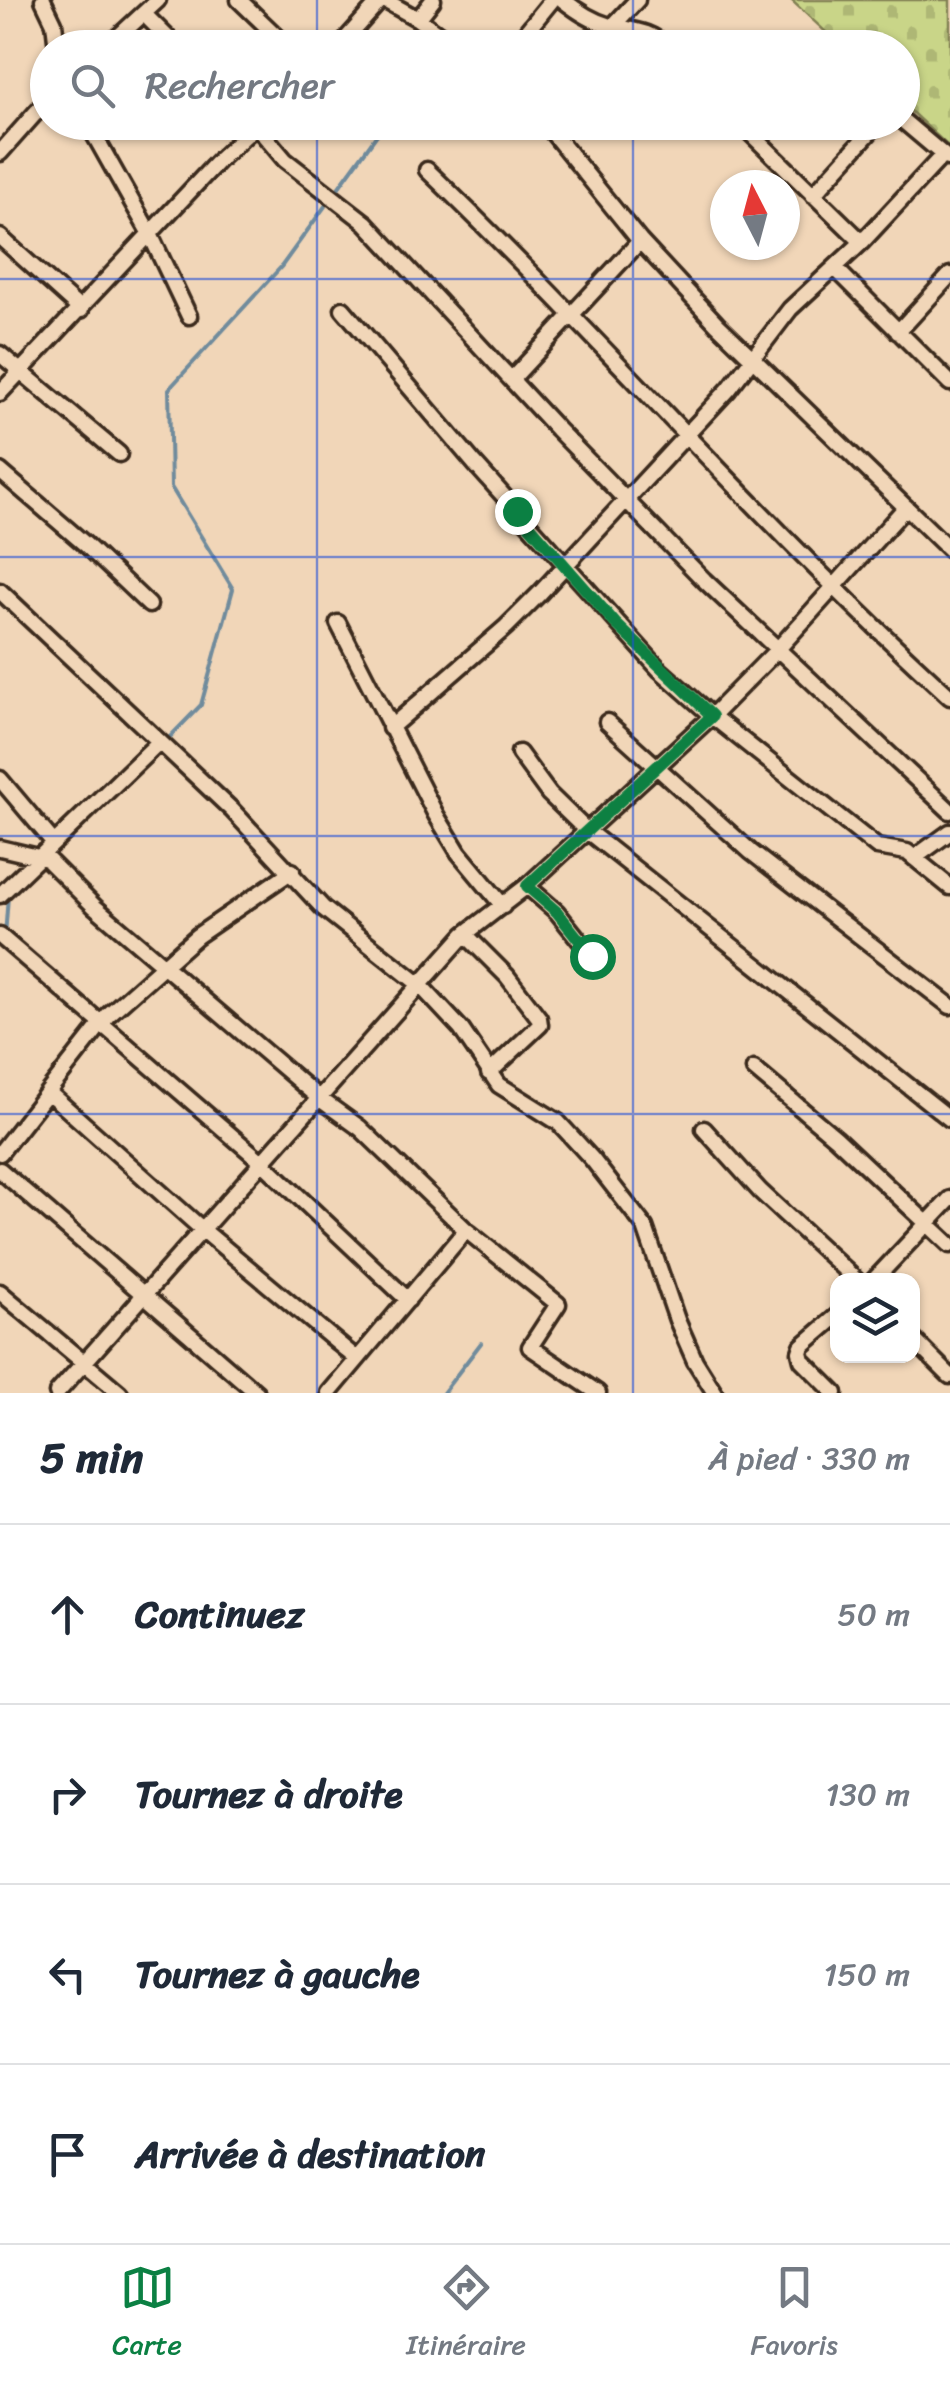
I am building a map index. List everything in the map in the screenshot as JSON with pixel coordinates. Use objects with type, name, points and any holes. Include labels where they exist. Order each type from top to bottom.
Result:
[{"type":"street","points":[[43,0],[55,30]]},
{"type":"street","points":[[126,30],[158,0]]},
{"type":"street","points":[[238,0],[270,30]]},
{"type":"street","points":[[354,30],[382,0],[433,30]]},
{"type":"street","points":[[418,19],[433,0]]},
{"type":"street","points":[[528,30],[552,0]]},
{"type":"street","points":[[563,0],[593,21],[643,30]]},
{"type":"street","points":[[612,26],[637,0]]},
{"type":"street","points":[[144,14],[160,30]]},
{"type":"street","points":[[0,153],[30,119]]},
{"type":"street","points":[[390,728],[506,628],[689,435],[755,360],[768,335],[790,309],[947,158],[920,135]]},
{"type":"street","points":[[96,140],[150,234],[189,316]]},
{"type":"street","points":[[0,393],[241,140]]},
{"type":"street","points":[[269,140],[285,160],[366,223],[628,500],[778,650],[950,810]]},
{"type":"street","points":[[559,140],[640,241],[755,360],[950,550]]},
{"type":"street","points":[[760,140],[862,242]]},
{"type":"street","points":[[813,195],[863,140]]},
{"type":"street","points":[[427,170],[493,232],[834,586],[950,698]]},
{"type":"street","points":[[0,237],[81,310]]},
{"type":"street","points":[[512,380],[640,241]]},
{"type":"street","points":[[835,268],[950,384]]},
{"type":"street","points":[[898,332],[950,276]]},
{"type":"street","points":[[343,309],[626,634],[712,716],[877,848],[907,852],[950,887]]},
{"type":"street","points":[[0,354],[119,454]]},
{"type":"street","points":[[0,471],[86,544],[149,605]]},
{"type":"street","points":[[56,1393],[263,1164],[418,984],[466,934],[527,886],[712,716],[778,650],[906,507]]},
{"type":"street","points":[[0,592],[292,871],[323,908],[418,984],[462,1028],[498,1085],[558,1122],[592,1159],[645,1228],[696,1361],[715,1393]]},
{"type":"street","points":[[338,623],[459,853],[503,906]]},
{"type":"street","points":[[607,722],[752,852],[950,1006]]},
{"type":"street","points":[[0,894],[160,742]]},
{"type":"street","points":[[520,753],[550,794],[586,830],[950,1119]]},
{"type":"street","points":[[0,779],[54,843]]},
{"type":"street","points":[[914,858],[950,832]]},
{"type":"street","points":[[0,848],[42,856],[162,965],[320,1099],[360,1128],[466,1230],[558,1304],[530,1347],[598,1393]]},
{"type":"street","points":[[0,1154],[102,1024],[162,965],[292,871]]},
{"type":"street","points":[[527,886],[557,912],[592,956]]},
{"type":"street","points":[[466,934],[507,976],[539,1018],[540,1025],[489,1072]]},
{"type":"street","points":[[0,936],[263,1164],[408,1300]]},
{"type":"street","points":[[754,1068],[950,1245]]},
{"type":"street","points":[[48,1092],[202,1230],[357,1359]]},
{"type":"street","points":[[704,1130],[760,1191],[848,1273]]},
{"type":"street","points":[[0,1170],[257,1393]]},
{"type":"street","points":[[881,1273],[950,1199]]},
{"type":"street","points":[[329,1393],[466,1230]]},
{"type":"street","points":[[0,1292],[120,1393]]},
{"type":"street","points":[[830,1321],[800,1352],[802,1360],[835,1393]]},
{"type":"street","points":[[920,1346],[950,1376]]},
{"type":"green space","points":[[791,0],[950,0],[950,148],[920,120],[920,30],[824,30]]},
{"type":"waterway","points":[[164,743],[201,705],[233,589],[171,487],[169,389],[281,267],[373,140]]},
{"type":"waterway","points":[[5,936],[8,896]]},
{"type":"waterway","points":[[443,1393],[481,1343]]},
{"type":"route","points":[[517,511],[615,623],[712,716],[527,886],[557,912],[592,956]]}]
